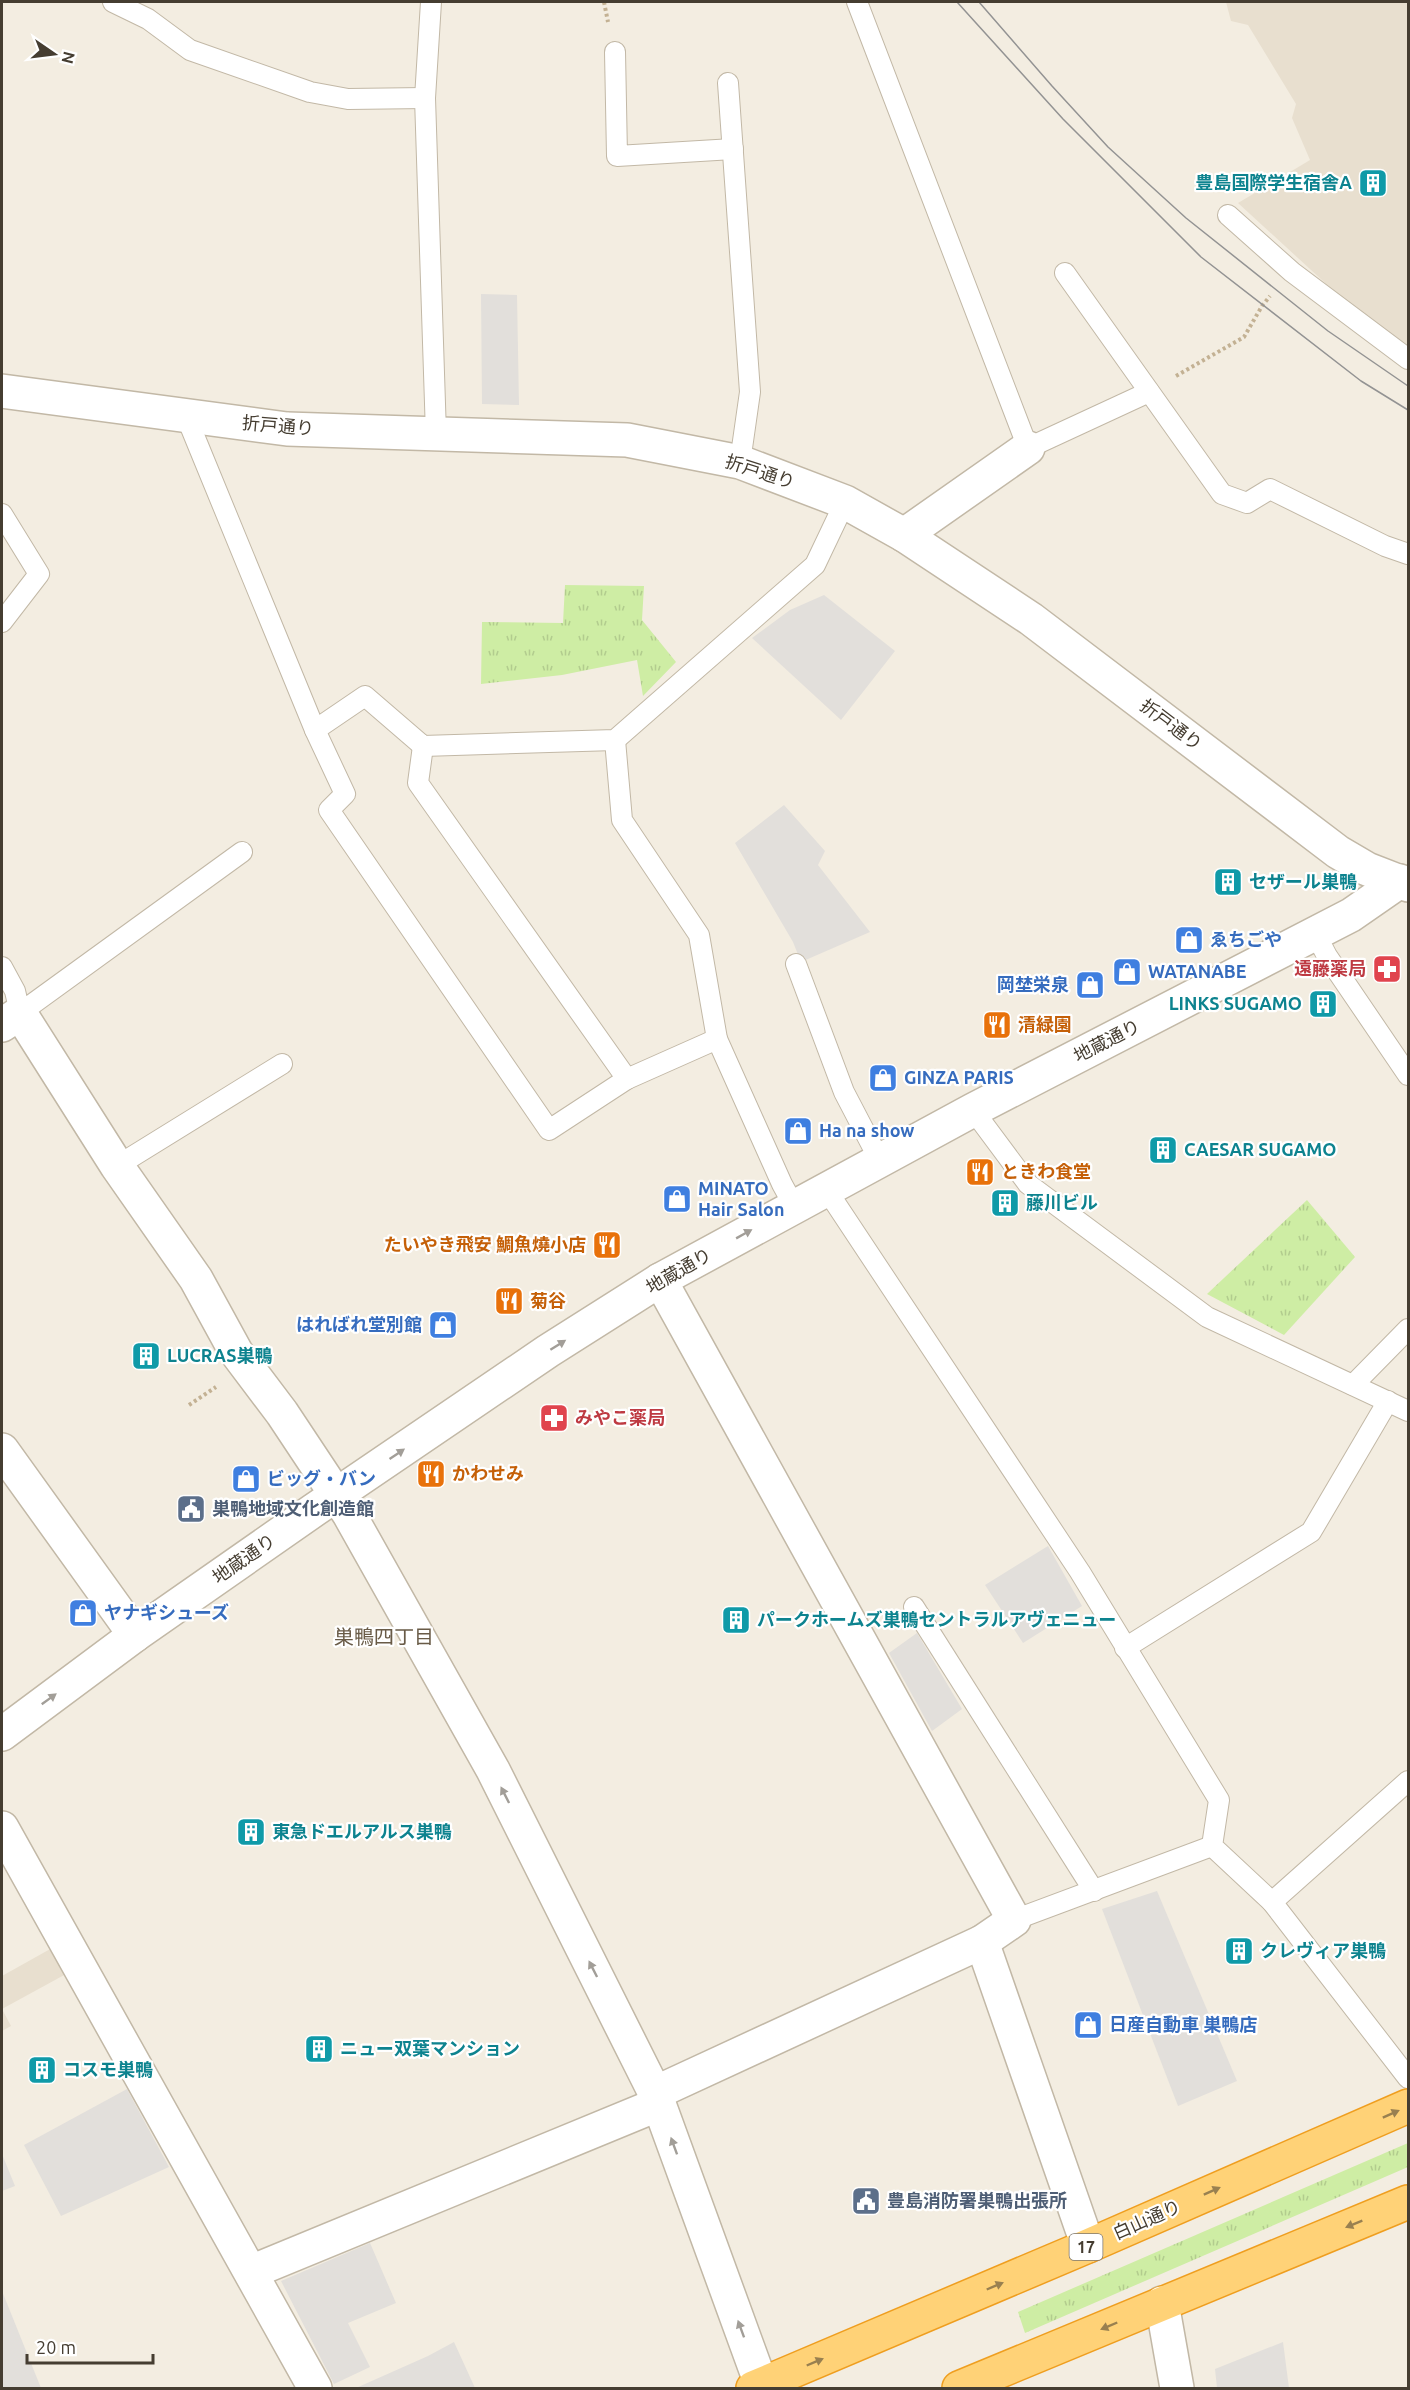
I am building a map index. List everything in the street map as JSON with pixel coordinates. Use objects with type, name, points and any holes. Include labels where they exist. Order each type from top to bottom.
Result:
[{"type":"highway","name":"白山通り","points":[[757,2386],[1088,2246],[1408,2106]]},
{"type":"highway","points":[[959,2388],[1408,2202]]},
{"type":"street","name":"折戸通り","points":[[2,391],[287,429],[627,440],[740,462],[845,502],[904,535],[1031,619],[1338,852],[1367,869],[1406,880]]},
{"type":"street","points":[[904,535],[1028,448]]},
{"type":"street","name":"地蔵通り","points":[[2,1734],[135,1635],[336,1495],[548,1351],[660,1280],[973,1110],[1351,915],[1406,880]]},
{"type":"street","points":[[11,1019],[196,1279],[236,1352],[282,1413],[336,1495],[493,1770],[657,2099],[757,2386]]},
{"type":"street","points":[[251,2272],[657,2099],[982,1942],[1014,1920],[660,1280]]},
{"type":"street","points":[[2,1450],[135,1635]]},
{"type":"street","points":[[2,1828],[315,2388]]},
{"type":"street","points":[[982,1942],[1088,2246]]},
{"type":"street","points":[[1162,2303],[1177,2388]]},
{"type":"lane","points":[[113,2],[148,19],[190,50],[310,92],[348,99],[425,98]]},
{"type":"lane","points":[[431,2],[425,98],[436,434]]},
{"type":"lane","points":[[857,2],[1028,448],[1149,392]]},
{"type":"lane","points":[[615,52],[617,156],[733,149]]},
{"type":"lane","points":[[728,83],[750,392],[740,462]]},
{"type":"lane","points":[[1228,215],[1292,272],[1408,359]]},
{"type":"lane","points":[[1065,273],[1222,494],[1247,503],[1270,489],[1385,546],[1408,554]]},
{"type":"lane","points":[[186,416],[315,730],[345,794],[329,810],[549,1130],[627,1079],[717,1039]]},
{"type":"lane","points":[[315,730],[365,696],[423,746],[615,740],[815,565],[845,502]]},
{"type":"lane","points":[[2,514],[39,573],[2,622]]},
{"type":"lane","points":[[615,740],[622,820],[699,935],[717,1039],[794,1206]]},
{"type":"lane","points":[[423,746],[418,783],[627,1079]]},
{"type":"lane","points":[[11,1019],[242,852]]},
{"type":"lane","points":[[1315,933],[1327,956],[1408,1075]]},
{"type":"lane","points":[[796,964],[844,1092],[880,1161]]},
{"type":"lane","points":[[2,967],[15,991],[11,1019]]},
{"type":"lane","points":[[117,1166],[282,1064]]},
{"type":"lane","points":[[973,1110],[1028,1184],[1207,1317],[1408,1411]]},
{"type":"lane","points":[[826,1189],[1080,1572],[1219,1800],[1212,1846]]},
{"type":"lane","points":[[1353,1385],[1408,1329]]},
{"type":"lane","points":[[1125,1648],[1311,1532],[1388,1401]]},
{"type":"lane","points":[[914,1607],[1094,1892]]},
{"type":"lane","points":[[1272,1902],[1408,1781]]},
{"type":"lane","points":[[1014,1920],[1212,1846]]},
{"type":"lane","points":[[1212,1846],[1272,1902],[1408,2078]]},
{"type":"path","points":[[1149,392],[1244,337],[1262,306],[1292,272]]},
{"type":"shaded area","points":[[1226,2],[1408,2],[1408,345],[1347,303],[1238,203],[1310,160],[1292,118],[1296,104],[1248,25],[1231,21]]},
{"type":"shaded area","points":[[481,294],[517,295],[519,405],[482,404]]},
{"type":"shaded area","points":[[824,595],[895,651],[841,720],[752,638],[790,610]]},
{"type":"shaded area","points":[[784,805],[825,851],[818,865],[870,932],[801,962],[793,942],[735,843]]},
{"type":"shaded area","points":[[1048,1546],[1082,1606],[1023,1643],[985,1585]]},
{"type":"shaded area","points":[[917,1633],[962,1709],[932,1731],[889,1653]]},
{"type":"shaded area","points":[[1157,1891],[1237,2081],[1178,2106],[1102,1909]]},
{"type":"shaded area","points":[[52,1948],[66,1974],[2,2009],[2,1976]]},
{"type":"shaded area","points":[[2,2009],[11,2026],[2,2031]]},
{"type":"shaded area","points":[[127,2089],[169,2167],[61,2216],[24,2145]]},
{"type":"shaded area","points":[[2,2154],[15,2186],[2,2191]]},
{"type":"shaded area","points":[[370,2243],[396,2303],[348,2323],[370,2367],[334,2384],[281,2281]]},
{"type":"shaded area","points":[[2,2291],[41,2388],[2,2388]]},
{"type":"shaded area","points":[[454,2342],[475,2388],[356,2388],[428,2356]]},
{"type":"shaded area","points":[[1283,2342],[1289,2388],[1217,2388],[1215,2369]]},
{"type":"green space","points":[[565,585],[644,586],[642,620],[676,662],[643,696],[637,660],[562,675],[481,684],[482,622],[563,623]]},
{"type":"green space","points":[[1307,1200],[1355,1257],[1284,1335],[1207,1294]]},
{"type":"green space","points":[[1408,2143],[1408,2167],[1025,2333],[1018,2312]]},
{"type":"tram line","points":[[957,2],[1063,119],[1201,257],[1361,381],[1408,410]]},
{"type":"tram line","points":[[979,2],[1108,147],[1186,218],[1328,331],[1408,386]]},
{"type":"place","name":"豊島国際学生宿舎A","points":[[1373,183]]},
{"type":"place","name":"セザール巣鴨","points":[[1228,882]]},
{"type":"place","name":"ゑちごや","points":[[1189,940]]},
{"type":"place","name":"遠藤薬局","points":[[1387,969]]},
{"type":"place","name":"WATANABE","points":[[1127,972]]},
{"type":"place","name":"岡埜栄泉","points":[[1090,985]]},
{"type":"place","name":"LINKS SUGAMO","points":[[1323,1004]]},
{"type":"place","name":"清緑園","points":[[997,1025]]},
{"type":"place","name":"GINZA PARIS","points":[[883,1078]]},
{"type":"place","name":"Ha na show","points":[[798,1131]]},
{"type":"place","name":"CAESAR SUGAMO","points":[[1163,1150]]},
{"type":"place","name":"ときわ食堂","points":[[980,1172]]},
{"type":"place","name":"MINATO Hair Salon","points":[[677,1199]]},
{"type":"place","name":"藤川ビル","points":[[1005,1203]]},
{"type":"place","name":"たいやき飛安 鯛魚燒小店","points":[[607,1245]]},
{"type":"place","name":"菊谷","points":[[509,1301]]},
{"type":"place","name":"はればれ堂別館","points":[[443,1325]]},
{"type":"place","name":"LUCRAS巣鴨","points":[[146,1356]]},
{"type":"place","name":"みやこ薬局","points":[[554,1418]]},
{"type":"place","name":"かわせみ","points":[[431,1474]]},
{"type":"place","name":"ビッグ・バン","points":[[246,1479]]},
{"type":"place","name":"巣鴨地域文化創造館","points":[[191,1509]]},
{"type":"place","name":"ヤナギシューズ","points":[[83,1613]]},
{"type":"place","name":"パークホームズ巣鴨セントラルアヴェニュー","points":[[736,1620]]},
{"type":"place","name":"東急ドエルアルス巣鴨","points":[[251,1832]]},
{"type":"place","name":"クレヴィア巣鴨","points":[[1239,1951]]},
{"type":"place","name":"日産自動車 巣鴨店","points":[[1088,2025]]},
{"type":"place","name":"ニュー双葉マンション","points":[[319,2049]]},
{"type":"place","name":"コスモ巣鴨","points":[[42,2070]]},
{"type":"place","name":"豊島消防署巣鴨出張所","points":[[866,2201]]},
{"type":"district","name":"巣鴨四丁目","points":[[384,1637]]}]
